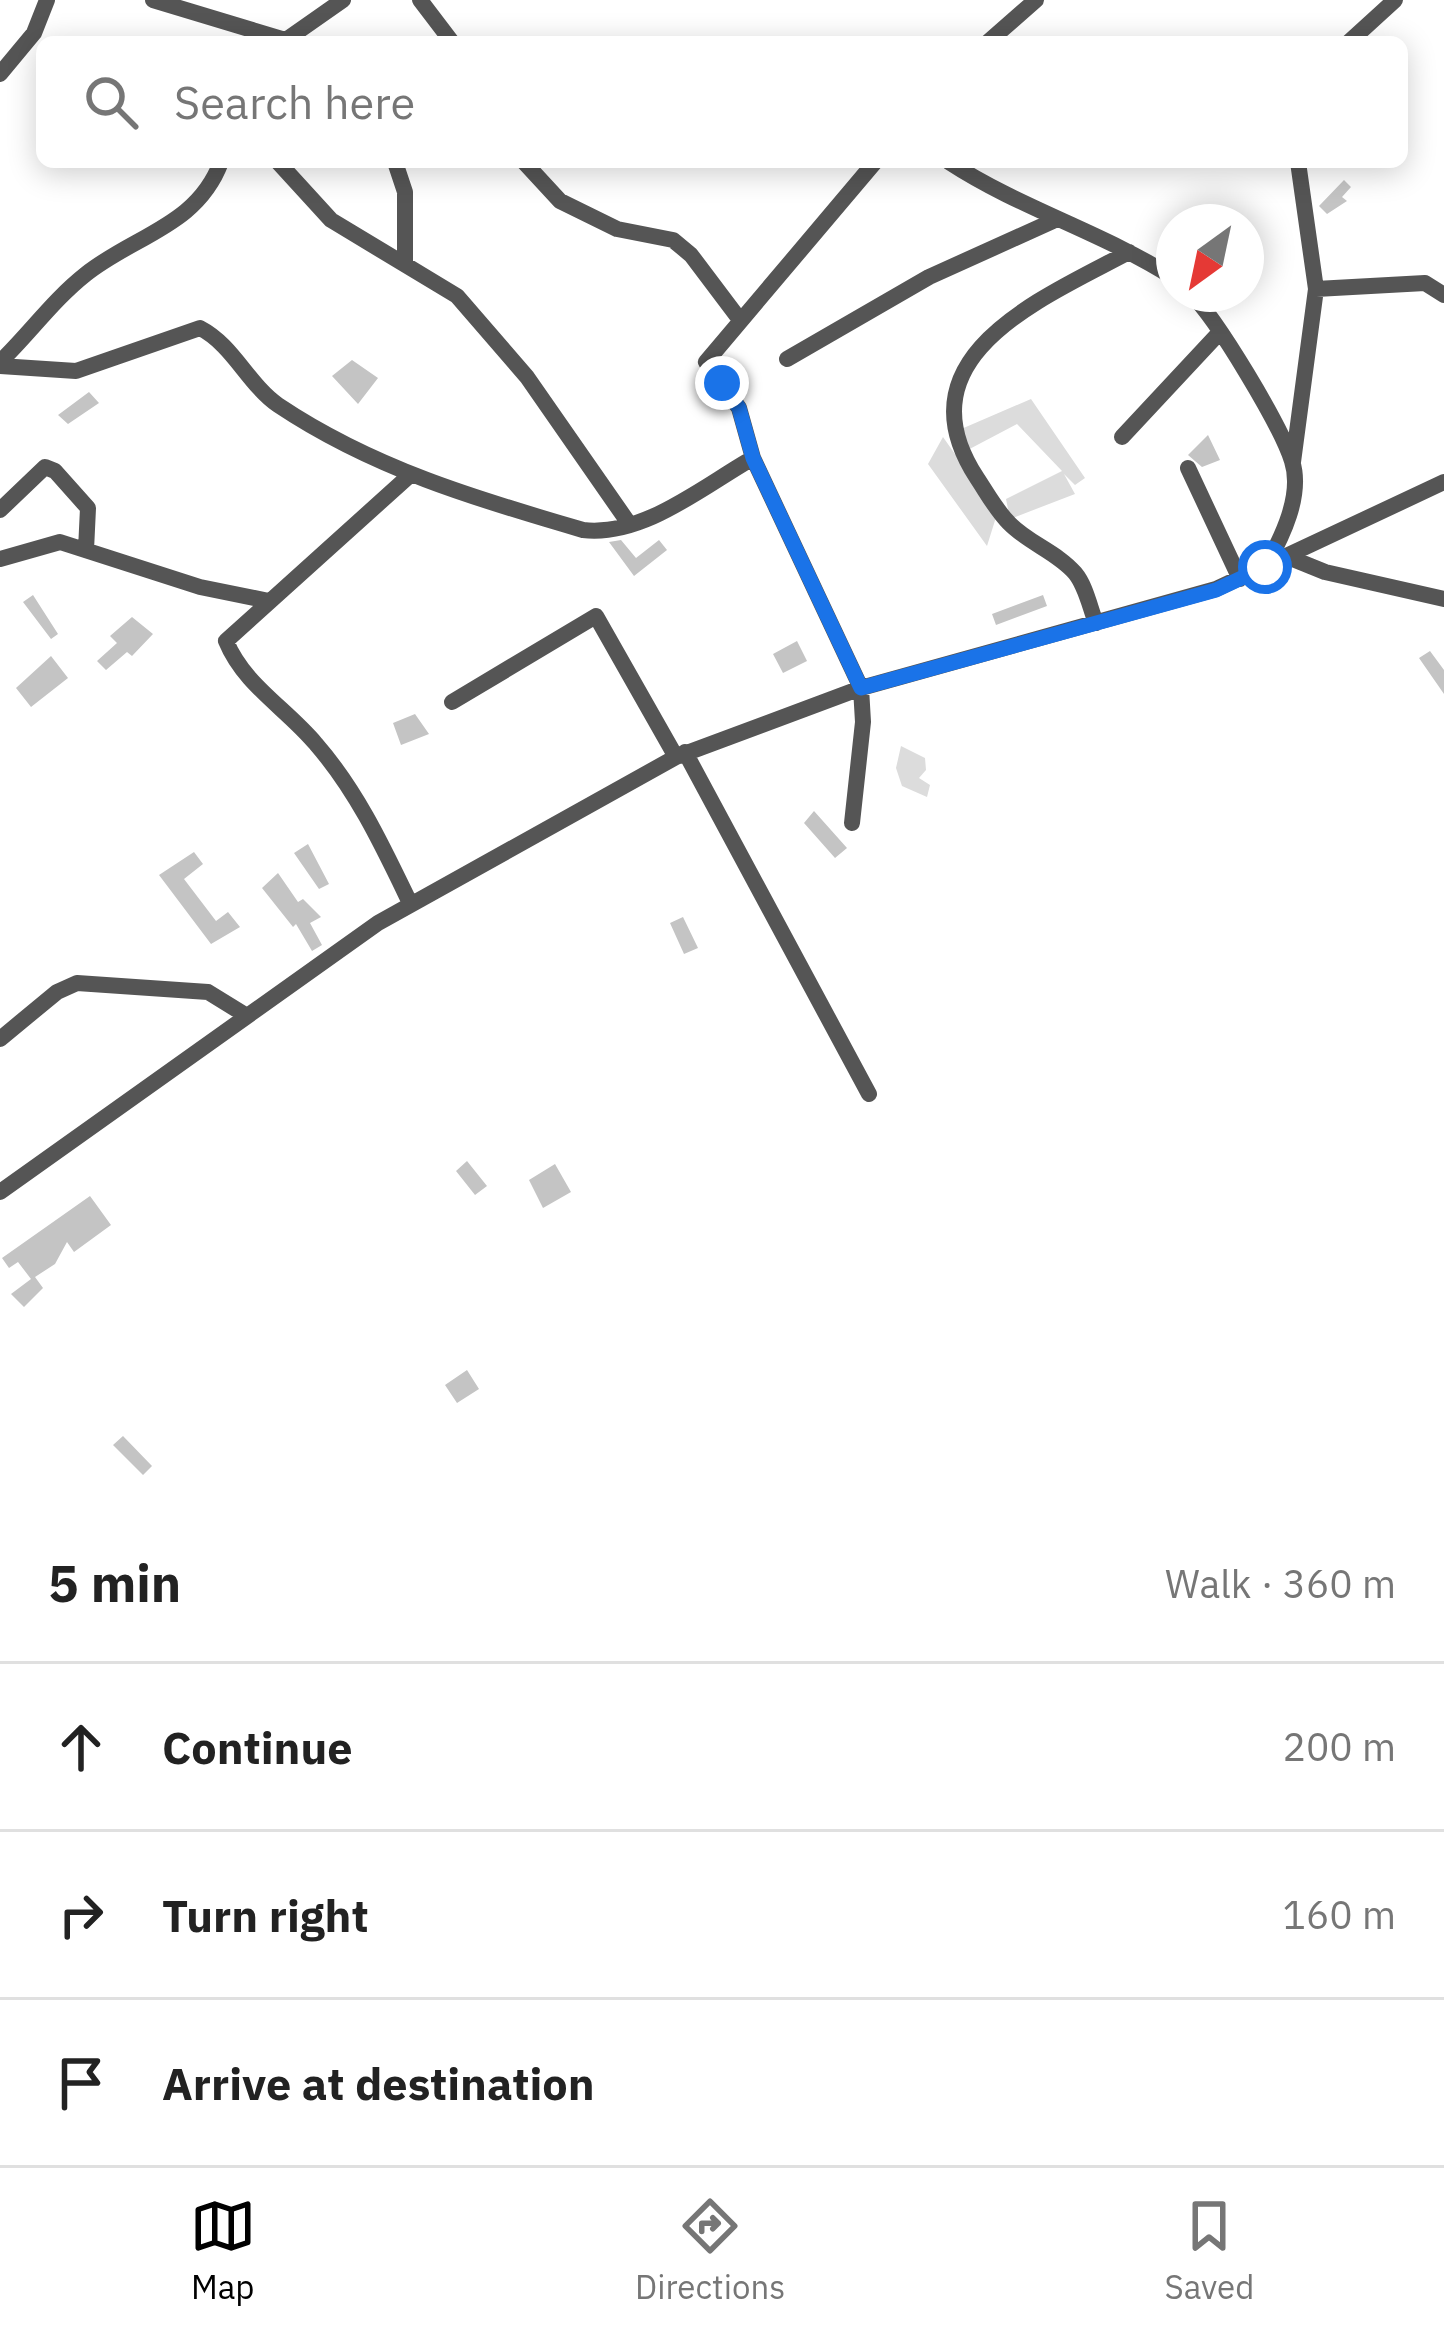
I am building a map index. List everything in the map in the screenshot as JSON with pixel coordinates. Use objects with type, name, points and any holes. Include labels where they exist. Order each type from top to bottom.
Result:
[{"type":"street","points":[[0,74],[34,33],[47,0]]},
{"type":"street","points":[[153,0],[268,36]]},
{"type":"street","points":[[310,34],[343,0]]},
{"type":"street","points":[[420,0],[447,36]]},
{"type":"street","points":[[995,36],[1036,0]]},
{"type":"street","points":[[1355,36],[1395,0]]},
{"type":"street","points":[[0,363],[33,322],[90,271],[166,229],[207,195],[218,168]]},
{"type":"street","points":[[283,168],[331,220],[405,263],[474,313],[527,377],[630,526]]},
{"type":"street","points":[[397,168],[405,192],[405,263]]},
{"type":"street","points":[[530,168],[560,201],[617,230],[673,240],[691,255],[740,320]]},
{"type":"street","points":[[852,823],[863,722],[861,688],[753,458],[739,408],[706,362],[870,168]]},
{"type":"street","points":[[960,168],[1053,221],[1089,230],[1156,268]]},
{"type":"street","points":[[1265,567],[1289,519],[1316,289],[1299,168]]},
{"type":"street","points":[[787,359],[928,277],[1053,221]]},
{"type":"street","points":[[1096,623],[1074,572],[1003,517],[956,446],[952,406],[962,375],[994,333],[1042,299],[1129,252]]},
{"type":"street","points":[[1316,289],[1425,283],[1444,295]]},
{"type":"street","points":[[1205,312],[1293,463]]},
{"type":"street","points":[[0,363],[76,371],[200,328],[281,407],[409,476],[583,530],[614,532],[630,526],[753,458]]},
{"type":"street","points":[[1122,437],[1220,332]]},
{"type":"street","points":[[0,510],[33,475],[45,467],[55,471],[88,508],[86,550]]},
{"type":"street","points":[[1188,468],[1240,579]]},
{"type":"street","points":[[409,476],[226,640],[236,666],[314,741],[344,779],[410,903]]},
{"type":"street","points":[[0,1192],[410,903],[681,754],[861,688],[1240,579],[1444,482]]},
{"type":"street","points":[[0,559],[49,541],[200,587],[269,601]]},
{"type":"street","points":[[1288,557],[1325,572],[1444,599]]},
{"type":"street","points":[[452,702],[596,616],[681,754],[869,1094]]},
{"type":"street","points":[[0,1039],[57,992],[77,983],[208,992],[247,1016]]},
{"type":"shaded area","points":[[1031,399],[1085,478],[1075,485],[1064,474],[1075,494],[1010,519],[1006,499],[1062,471],[1017,424],[962,453],[952,433]]},
{"type":"shaded area","points":[[943,437],[997,514],[987,546],[928,464]]},
{"type":"shaded area","points":[[901,746],[925,758],[926,770],[919,778],[930,785],[927,797],[902,786],[896,768]]},
{"type":"building","points":[[1344,180],[1351,187],[1342,197],[1347,201],[1327,214],[1319,206]]},
{"type":"building","points":[[352,360],[378,378],[358,404],[332,376]]},
{"type":"building","points":[[89,392],[99,403],[68,424],[58,415]]},
{"type":"building","points":[[1208,435],[1220,460],[1202,467],[1188,455]]},
{"type":"building","points":[[621,540],[636,558],[659,540],[667,550],[634,576],[609,542]]},
{"type":"building","points":[[33,595],[58,634],[51,639],[23,602]]},
{"type":"building","points":[[1043,595],[1047,606],[996,625],[992,614]]},
{"type":"building","points":[[132,617],[153,634],[132,656],[127,652],[106,670],[97,661],[117,643],[110,636]]},
{"type":"building","points":[[797,641],[807,661],[783,673],[773,654]]},
{"type":"building","points":[[1430,651],[1444,670],[1444,694],[1419,658]]},
{"type":"building","points":[[51,656],[68,678],[31,707],[16,688]]},
{"type":"building","points":[[415,714],[429,734],[401,745],[393,723]]},
{"type":"building","points":[[814,811],[847,848],[835,858],[804,823]]},
{"type":"building","points":[[308,844],[329,884],[319,889],[294,853]]},
{"type":"building","points":[[194,852],[203,864],[184,879],[216,921],[228,912],[240,927],[211,944],[159,875]]},
{"type":"building","points":[[278,873],[298,902],[303,899],[321,917],[310,923],[322,945],[312,951],[296,924],[293,927],[262,888]]},
{"type":"building","points":[[683,917],[698,948],[684,954],[670,923]]},
{"type":"building","points":[[467,1161],[487,1186],[475,1195],[456,1171]]},
{"type":"building","points":[[555,1164],[571,1192],[543,1208],[529,1180]]},
{"type":"building","points":[[90,1196],[111,1225],[74,1252],[67,1242],[55,1264],[35,1277],[43,1288],[24,1307],[11,1294],[31,1279],[18,1262],[9,1268],[2,1258]]},
{"type":"building","points":[[467,1370],[479,1389],[457,1403],[445,1385]]},
{"type":"building","points":[[123,1436],[152,1466],[143,1475],[113,1445]]},
{"type":"route","points":[[722,383],[739,408],[753,458],[861,688],[1216,590],[1265,567]]}]
